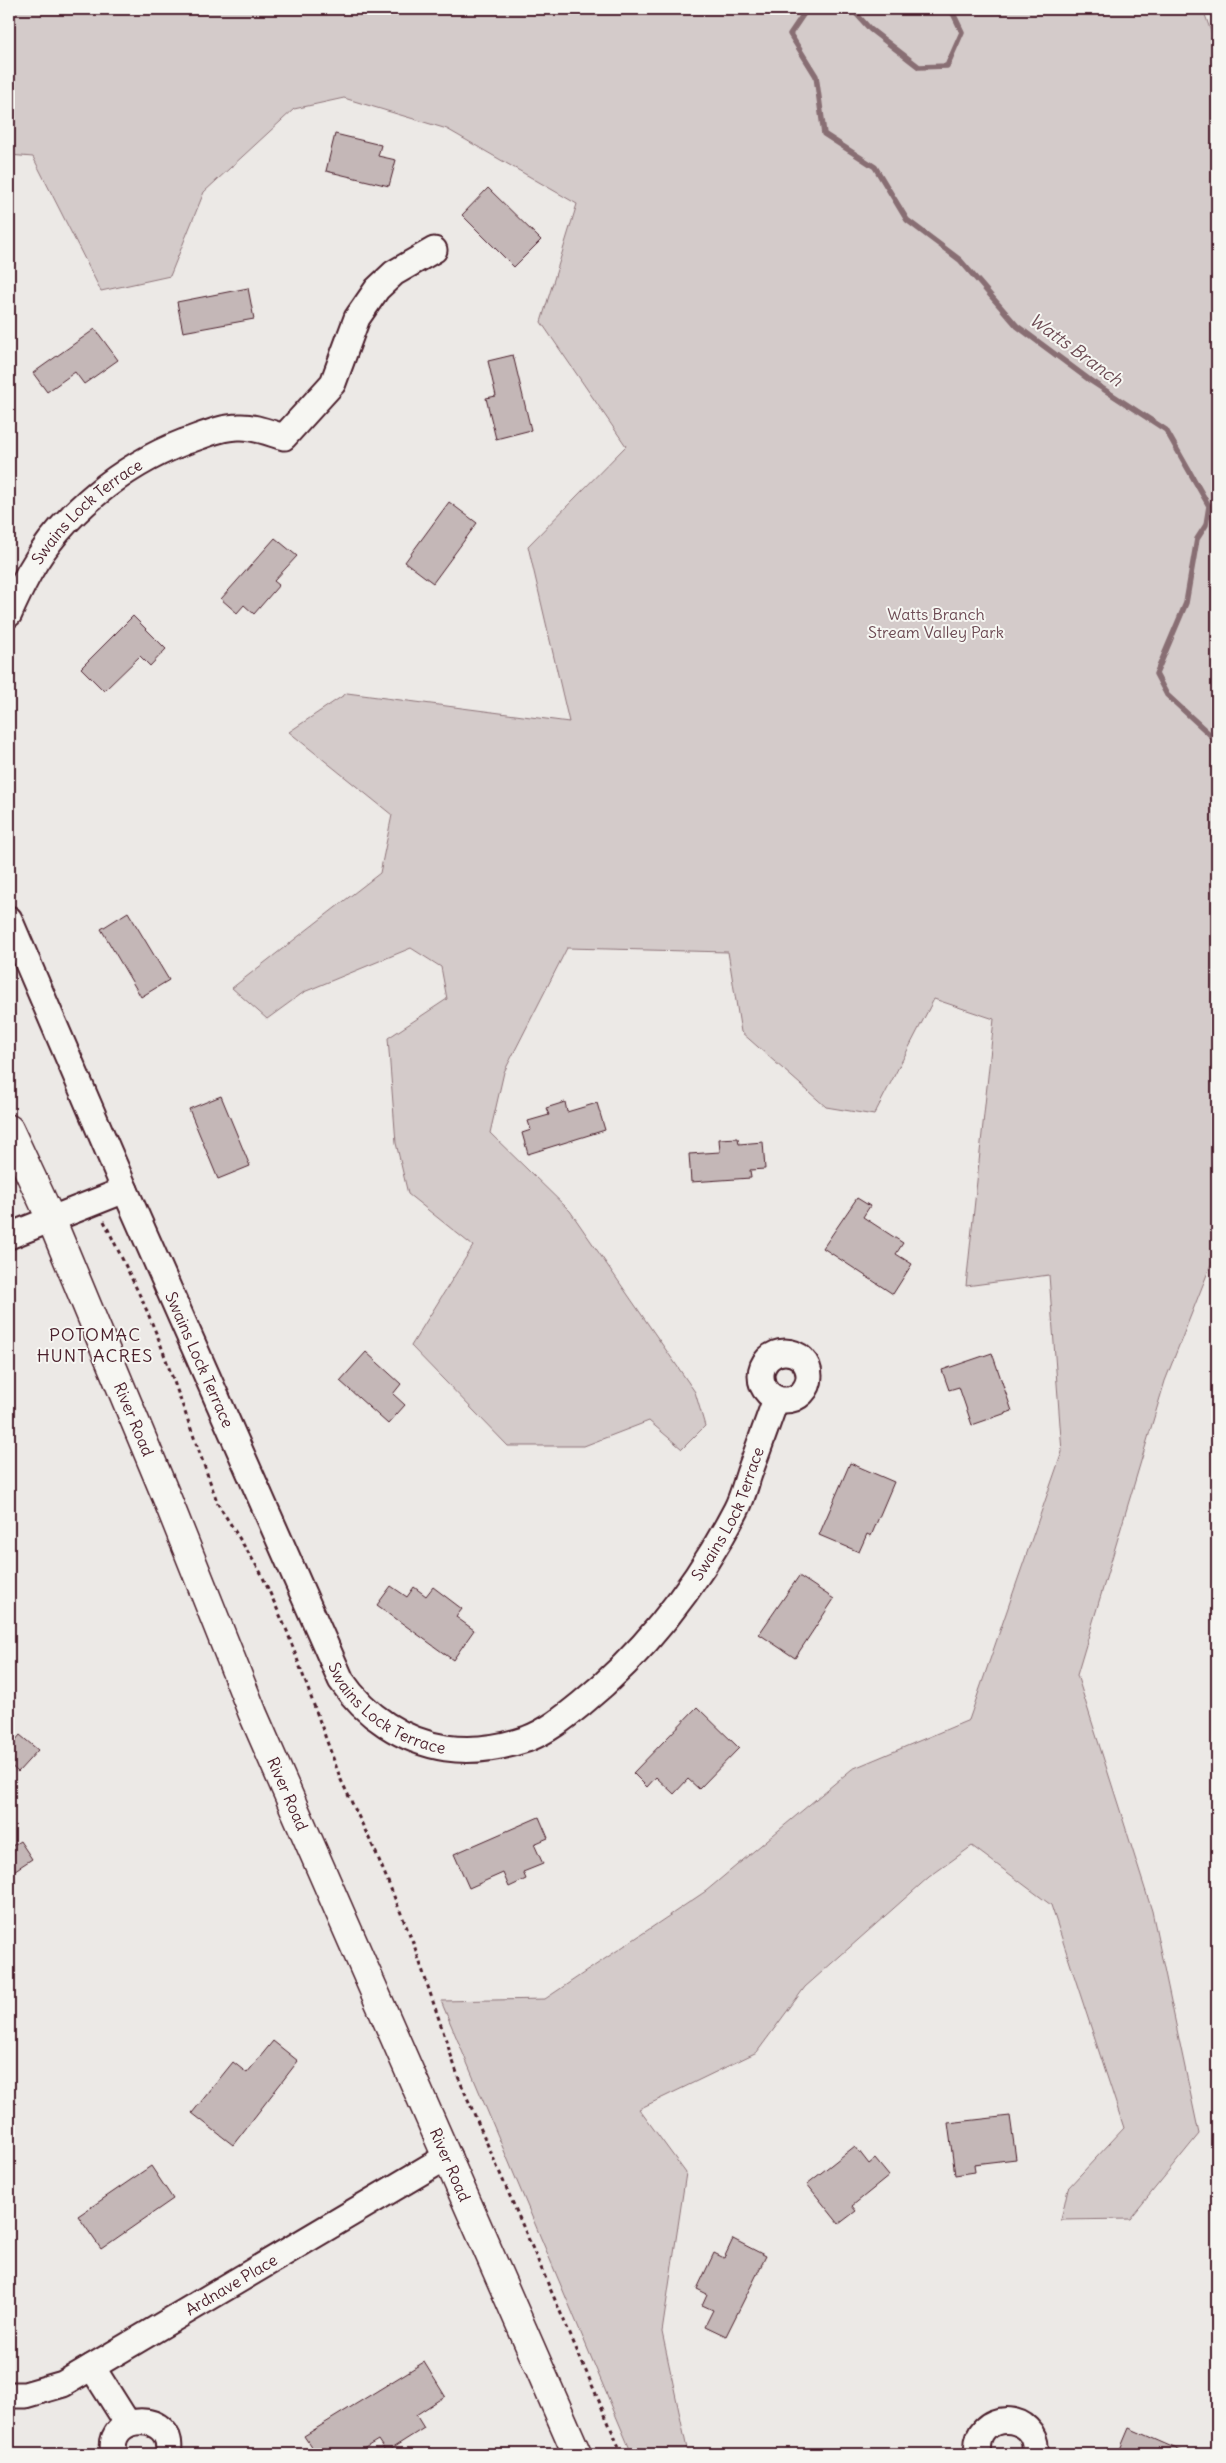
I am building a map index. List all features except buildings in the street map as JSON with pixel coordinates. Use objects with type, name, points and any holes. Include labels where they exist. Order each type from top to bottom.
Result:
[{"type":"main road","name":"River Road","points":[[9,1129],[50,1220],[166,1496],[253,1714],[577,2454]]},
{"type":"street","name":"Swains Lock Terrace","points":[[9,614],[30,572],[56,534],[89,500],[113,482],[165,450],[217,430],[241,426],[284,437],[333,383],[357,318],[378,289],[394,273],[434,250]]},
{"type":"street","name":"Swains Lock Terrace","points":[[9,919],[125,1190],[342,1680],[353,1699],[369,1713],[394,1730],[424,1745],[464,1751],[494,1748],[529,1738],[560,1721],[605,1684],[652,1637],[706,1562],[737,1508],[776,1399]]},
{"type":"street","points":[[9,1236],[125,1190]]},
{"type":"street","name":"Ardnave Place","points":[[9,2395],[25,2395],[62,2384],[448,2156]]},
{"type":"street","points":[[92,2367],[128,2424]]},
{"type":"street","points":[[978,2454],[978,2443],[981,2434],[995,2422],[1005,2420],[1015,2421],[1031,2433],[1035,2454]]},
{"type":"street","points":[[114,2454],[114,2442],[118,2434],[128,2424],[140,2421],[156,2426],[167,2440],[168,2454]]},
{"type":"path","points":[[95,1202],[144,1304],[218,1504],[261,1574],[287,1631],[341,1780],[377,1854],[414,1945],[459,2078],[622,2454]]},
{"type":"green space","name":"Watts Branch Stream Valley Park","points":[[9,9],[1203,9],[1217,49],[1217,1249],[1165,1381],[1077,1675],[1152,1911],[1199,2134],[1130,2219],[1061,2220],[1068,2188],[1124,2128],[1051,1905],[972,1846],[929,1877],[805,1987],[757,2052],[639,2109],[686,2173],[662,2332],[687,2449],[686,2454],[632,2454],[441,2001],[545,1999],[706,1891],[852,1769],[969,1720],[1062,1452],[1049,1275],[966,1286],[994,1019],[934,999],[874,1115],[826,1107],[741,1032],[728,952],[567,948],[504,1072],[490,1133],[570,1211],[695,1392],[705,1426],[682,1449],[649,1421],[584,1446],[508,1446],[411,1346],[473,1246],[408,1194],[396,1143],[388,1038],[447,999],[441,967],[411,948],[304,992],[267,1019],[232,988],[380,873],[392,815],[289,732],[347,693],[569,722],[528,546],[626,446],[541,322],[577,204],[447,129],[344,98],[294,109],[204,192],[170,276],[101,291],[33,157],[9,155]]},
{"type":"waterway","name":"Watts Branch","points":[[807,9],[790,34],[816,76],[824,134],[875,167],[907,220],[960,260],[1017,326],[1091,381],[1166,430],[1209,506],[1206,525],[1197,539],[1186,603],[1156,674],[1167,695],[1217,741]]},
{"type":"waterway","name":"Watts Branch","points":[[852,9],[870,29],[919,67],[947,66],[962,32],[951,9]]},
{"type":"district","name":"POTOMAC HUNT ACRES","points":[[95,1345]]}]
